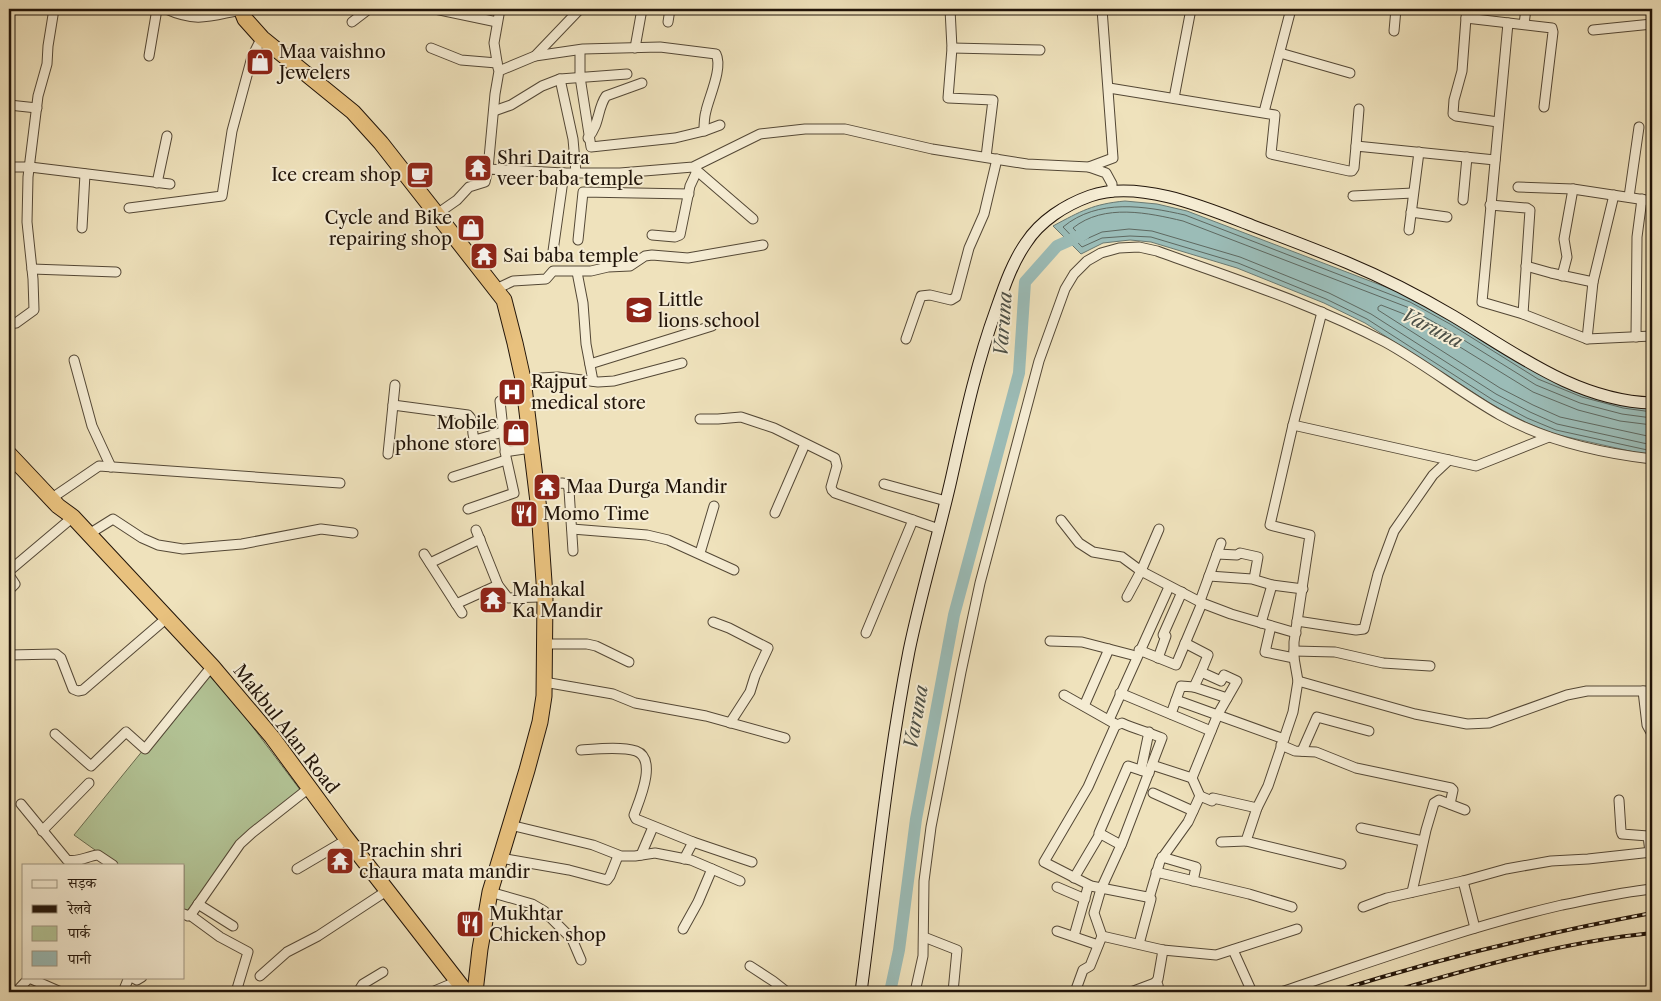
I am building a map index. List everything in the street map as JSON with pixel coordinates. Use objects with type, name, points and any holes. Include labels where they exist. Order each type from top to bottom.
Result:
[{"type":"highway","points":[[238,10],[245,30],[321,92],[390,161],[496,289],[504,300],[509,317],[523,379],[539,510],[546,596],[543,708],[490,892],[480,949],[463,990]]},
{"type":"highway","points":[[238,10],[262,38],[353,112],[394,158],[434,216],[509,317]]},
{"type":"highway","name":"Makbul Alan Road","points":[[9,454],[55,502],[161,623],[209,669]]},
{"type":"highway","points":[[463,990],[479,900],[533,722],[537,687],[539,596],[533,512],[536,492]]},
{"type":"highway","name":"Makbul Alan Road","points":[[70,519],[89,534],[272,737],[304,792],[345,841]]},
{"type":"highway","name":"Makbul Alan Road","points":[[288,765],[384,893],[463,990]]},
{"type":"street","points":[[9,324],[16,323],[34,310],[27,222],[28,176],[37,108],[54,9]]},
{"type":"street","points":[[148,56],[157,9]]},
{"type":"street","points":[[166,9],[181,16],[192,18],[238,10]]},
{"type":"street","points":[[352,22],[369,9]]},
{"type":"street","points":[[436,9],[498,22]]},
{"type":"street","points":[[434,216],[457,200],[469,187],[485,182],[488,169],[498,67],[494,43],[500,9]]},
{"type":"street","points":[[535,56],[580,9]]},
{"type":"street","points":[[635,48],[642,9]]},
{"type":"street","points":[[668,22],[670,9]]},
{"type":"street","points":[[950,9],[952,48],[948,98],[993,100],[986,158]]},
{"type":"street","points":[[1089,167],[1113,158],[1102,9]]},
{"type":"street","points":[[1174,98],[1191,9]]},
{"type":"street","points":[[1264,112],[1292,9]]},
{"type":"street","points":[[1394,31],[1396,9]]},
{"type":"street","points":[[1524,24],[1526,9]]},
{"type":"street","points":[[1498,122],[1453,114],[1455,94],[1462,71],[1466,13],[1508,24],[1552,28],[1544,108]]},
{"type":"street","points":[[1508,24],[1482,300],[1484,303],[1523,314],[1587,339],[1652,336]]},
{"type":"street","points":[[1592,30],[1652,24]]},
{"type":"street","points":[[129,208],[222,196],[232,131],[252,57],[259,43]]},
{"type":"street","points":[[431,48],[461,60],[498,67],[535,56],[580,50],[674,48],[714,53],[717,55],[717,73],[705,114],[704,131]]},
{"type":"street","points":[[952,48],[1040,50]]},
{"type":"street","points":[[580,50],[580,77],[590,146],[594,148],[662,140],[704,131],[720,125]]},
{"type":"street","points":[[1280,52],[1350,73]]},
{"type":"street","points":[[494,111],[511,105],[542,86],[560,79],[626,74]]},
{"type":"street","points":[[560,79],[573,139],[576,174]]},
{"type":"street","points":[[588,138],[595,128],[603,100],[606,96],[642,83]]},
{"type":"street","points":[[1109,88],[1275,115],[1271,154],[1352,171],[1354,168],[1359,108]]},
{"type":"street","points":[[9,105],[37,108]]},
{"type":"street","points":[[1629,197],[1639,126]]},
{"type":"street","points":[[488,169],[564,174],[620,174],[695,169],[760,134],[804,129],[845,130],[932,149],[986,158],[1032,164],[1089,167],[1106,172],[1112,184],[1112,192]]},
{"type":"street","points":[[157,182],[167,136]]},
{"type":"street","points":[[1356,146],[1495,160]]},
{"type":"street","points":[[1409,230],[1419,152]]},
{"type":"street","points":[[1463,200],[1467,157]]},
{"type":"street","points":[[906,339],[921,296],[930,294],[951,300],[956,298],[969,248],[984,214],[997,159]]},
{"type":"street","points":[[9,167],[30,167],[170,184]]},
{"type":"street","points":[[652,235],[675,237],[680,235],[695,169]]},
{"type":"street","points":[[695,169],[754,218]]},
{"type":"street","points":[[82,228],[85,174]]},
{"type":"street","points":[[553,251],[564,174]]},
{"type":"street","points":[[1518,187],[1573,189],[1652,201]]},
{"type":"street","points":[[1562,276],[1567,257],[1564,239],[1573,189]]},
{"type":"street","points":[[861,992],[899,712],[919,603],[946,501],[976,372],[990,324],[1018,256],[1037,228],[1055,214],[1092,195],[1124,191],[1170,197],[1200,206],[1369,272],[1456,318],[1550,375],[1600,394],[1643,403],[1652,403]]},
{"type":"street","points":[[578,240],[583,192],[689,194]]},
{"type":"street","points":[[1353,196],[1413,193]]},
{"type":"street","points":[[1587,339],[1593,282],[1614,194]]},
{"type":"street","points":[[1636,337],[1637,237],[1642,199]]},
{"type":"street","points":[[1490,205],[1529,208],[1523,314]]},
{"type":"street","points":[[1411,212],[1447,217]]},
{"type":"street","points":[[496,289],[513,281],[546,279],[553,270],[577,272],[630,266],[644,256],[688,258],[762,245]]},
{"type":"street","points":[[915,992],[923,956],[924,880],[931,828],[980,583],[1039,361],[1065,289],[1074,274],[1087,261],[1101,253],[1120,248],[1139,247],[1157,251],[1322,312],[1386,343],[1500,415],[1538,434],[1587,447],[1652,459]]},
{"type":"street","points":[[1526,266],[1593,282]]},
{"type":"street","points":[[32,270],[116,272]]},
{"type":"street","points":[[577,272],[583,303],[586,344],[593,381]]},
{"type":"street","points":[[1246,841],[1257,808],[1268,786],[1293,712],[1298,681],[1294,654],[1310,536],[1270,525],[1322,312]]},
{"type":"street","points":[[590,364],[712,326]]},
{"type":"street","points":[[74,360],[92,426],[112,467]]},
{"type":"street","points":[[523,379],[558,378],[606,382],[624,380],[682,363]]},
{"type":"street","points":[[388,454],[395,385]]},
{"type":"street","points":[[468,509],[514,493],[506,456],[500,400]]},
{"type":"street","points":[[393,405],[468,415],[472,421],[473,437],[475,440],[503,432]]},
{"type":"street","points":[[700,419],[718,420],[742,417],[774,428],[837,460],[831,487],[835,493],[939,529]]},
{"type":"street","points":[[1293,425],[1476,466],[1550,437]]},
{"type":"street","points":[[775,513],[805,444]]},
{"type":"street","points":[[453,477],[532,448]]},
{"type":"street","points":[[1297,621],[1356,630],[1364,628],[1378,574],[1394,531],[1433,475],[1449,460]]},
{"type":"street","points":[[55,502],[99,466],[340,483]]},
{"type":"street","points":[[536,492],[562,483],[568,484],[573,551]]},
{"type":"street","points":[[884,484],[946,501]]},
{"type":"street","points":[[700,553],[714,506]]},
{"type":"street","points":[[9,590],[15,584],[9,573],[70,519]]},
{"type":"street","points":[[89,534],[113,519],[158,546],[182,549],[242,544],[321,529],[353,533]]},
{"type":"street","points":[[866,633],[913,520]]},
{"type":"street","points":[[1061,520],[1079,543],[1086,548],[1100,554],[1122,557],[1141,571],[1201,602],[1296,634]]},
{"type":"street","points":[[572,529],[646,535],[668,540],[734,570]]},
{"type":"street","points":[[1127,597],[1141,571],[1159,529]]},
{"type":"street","points":[[476,530],[498,585],[508,598],[539,596]]},
{"type":"street","points":[[430,564],[480,540]]},
{"type":"street","points":[[1050,641],[1082,642],[1109,649],[1138,653],[1176,665],[1221,544]]},
{"type":"street","points":[[1217,554],[1236,555],[1240,553],[1258,557],[1254,579]]},
{"type":"street","points":[[424,554],[462,613]]},
{"type":"street","points":[[1209,576],[1254,579],[1272,586],[1303,589]]},
{"type":"street","points":[[456,604],[498,585]]},
{"type":"street","points":[[1139,944],[1151,899],[1091,886],[1044,862],[1088,787],[1112,722],[1120,693],[1169,586]]},
{"type":"street","points":[[1261,623],[1272,586]]},
{"type":"street","points":[[1158,658],[1166,636],[1163,635],[1182,592]]},
{"type":"street","points":[[713,622],[768,648],[750,692],[730,723]]},
{"type":"street","points":[[9,656],[56,654],[61,658],[73,689],[80,691],[161,623]]},
{"type":"street","points":[[1271,626],[1265,652],[1294,654],[1335,652],[1383,663],[1430,666]]},
{"type":"street","points":[[1185,643],[1208,655],[1194,687]]},
{"type":"street","points":[[545,644],[587,644],[596,646],[629,662]]},
{"type":"street","points":[[1084,706],[1109,649]]},
{"type":"street","points":[[55,734],[90,766],[126,732],[145,748],[209,669]]},
{"type":"street","points":[[1201,672],[1221,681],[1224,675],[1237,681],[1218,714],[1192,778],[1200,796],[1212,801],[1213,798],[1257,808]]},
{"type":"street","points":[[1298,681],[1415,714],[1467,724],[1489,723],[1567,695],[1587,691],[1648,691],[1647,725],[1652,734]]},
{"type":"street","points":[[544,682],[613,694],[635,703],[706,716],[785,738]]},
{"type":"street","points":[[1171,714],[1182,686],[1194,687],[1227,698]]},
{"type":"street","points":[[1120,693],[1211,731]]},
{"type":"street","points":[[1064,695],[1112,722],[1119,725],[1122,723],[1162,738],[1148,769],[1121,845],[1101,888],[1094,913],[1102,936],[1090,966],[1083,970],[1075,992]]},
{"type":"street","points":[[1176,700],[1218,714],[1282,742],[1295,751],[1316,752],[1356,768],[1451,788],[1453,795],[1450,804]]},
{"type":"street","points":[[1302,751],[1317,717],[1369,731]]},
{"type":"street","points":[[1148,769],[1149,732]]},
{"type":"street","points":[[581,750],[629,750],[642,755],[646,764],[646,782],[634,817],[653,827],[752,862]]},
{"type":"street","points":[[1074,878],[1100,834],[1098,833],[1128,766],[1192,778]]},
{"type":"street","points":[[42,831],[89,782]]},
{"type":"street","points":[[236,992],[248,952],[220,937],[187,914],[198,904],[240,844],[252,832],[304,792]]},
{"type":"street","points":[[1153,793],[1193,811]]},
{"type":"street","points":[[1147,897],[1150,894],[1162,857],[1183,829],[1200,796]]},
{"type":"street","points":[[1412,892],[1423,841],[1434,803],[1439,800],[1465,810]]},
{"type":"street","points":[[1363,906],[1387,898],[1551,860],[1588,859],[1651,852],[1648,836],[1622,834],[1619,800]]},
{"type":"street","points":[[21,804],[67,860],[78,861],[98,855],[112,864]]},
{"type":"street","points":[[510,825],[593,845],[618,856],[655,853],[684,859],[740,881]]},
{"type":"street","points":[[641,855],[653,827]]},
{"type":"street","points":[[1361,828],[1423,841]]},
{"type":"street","points":[[1100,834],[1121,845]]},
{"type":"street","points":[[297,869],[345,841]]},
{"type":"street","points":[[1221,842],[1246,841],[1341,864]]},
{"type":"street","points":[[684,859],[693,842]]},
{"type":"street","points":[[500,858],[569,870],[607,880],[618,856]]},
{"type":"street","points":[[1162,857],[1196,867],[1193,881]]},
{"type":"street","points":[[683,929],[698,902],[712,869]]},
{"type":"street","points":[[1156,872],[1292,906]]},
{"type":"street","points":[[1463,881],[1475,928]]},
{"type":"street","points":[[1074,936],[1088,887],[1091,886]]},
{"type":"street","points":[[1057,887],[1085,899]]},
{"type":"street","points":[[1281,992],[1475,928],[1540,910],[1622,892],[1652,888]]},
{"type":"street","points":[[490,892],[532,904],[544,911],[572,939],[581,960]]},
{"type":"street","points":[[260,976],[288,952],[318,936],[384,893]]},
{"type":"street","points":[[198,904],[233,926]]},
{"type":"street","points":[[1102,936],[1163,950],[1216,955],[1297,929]]},
{"type":"street","points":[[1058,931],[1098,945]]},
{"type":"street","points":[[924,937],[957,950],[953,992]]},
{"type":"street","points":[[1131,992],[1155,983],[1158,979],[1163,950]]},
{"type":"street","points":[[1233,950],[1252,992]]},
{"type":"street","points":[[750,966],[787,992]]},
{"type":"street","points":[[358,992],[363,984],[383,972]]},
{"type":"street","points":[[16,992],[29,978],[61,992]]},
{"type":"street","points":[[123,992],[130,978]]},
{"type":"street","points":[[1155,983],[1158,985],[1159,992]]},
{"type":"street","points":[[432,992],[463,990]]},
{"type":"green space","points":[[209,669],[301,791],[235,845],[185,914],[185,864],[115,864],[74,835]]},
{"type":"water","points":[[1125,201],[1157,204],[1187,211],[1412,297],[1540,374],[1652,407],[1652,456],[1554,434],[1525,422],[1491,404],[1365,323],[1324,303],[1237,268],[1151,242],[1130,240],[1103,243],[1081,254],[1053,226],[1088,209],[1104,204]]},
{"type":"waterway","name":"Varuna","points":[[890,992],[899,950],[916,819],[954,615],[1019,373],[1025,282],[1057,246],[1084,234]]},
{"type":"railway","points":[[1333,992],[1491,948],[1652,913]]},
{"type":"railway","points":[[1390,992],[1520,956],[1586,942],[1652,933]]},
{"type":"place","name":"Maa vaishno Jewelers","points":[[260,62]]},
{"type":"place","name":"Shri Daitra veer baba temple","points":[[478,168]]},
{"type":"place","name":"Ice cream shop","points":[[420,175]]},
{"type":"place","name":"Cycle and Bike repairing shop","points":[[471,228]]},
{"type":"place","name":"Sai baba temple","points":[[484,256]]},
{"type":"place","name":"Little lions school","points":[[639,310]]},
{"type":"place","name":"Rajput medical store","points":[[512,392]]},
{"type":"place","name":"Mobile phone store","points":[[516,433]]},
{"type":"place","name":"Maa Durga Mandir","points":[[547,487]]},
{"type":"place","name":"Momo Time","points":[[524,514]]},
{"type":"place","name":"Mahakal Ka Mandir","points":[[493,600]]},
{"type":"place","name":"Prachin shri chaura mata mandir","points":[[340,861]]},
{"type":"place","name":"Mukhtar Chicken shop","points":[[470,924]]}]
